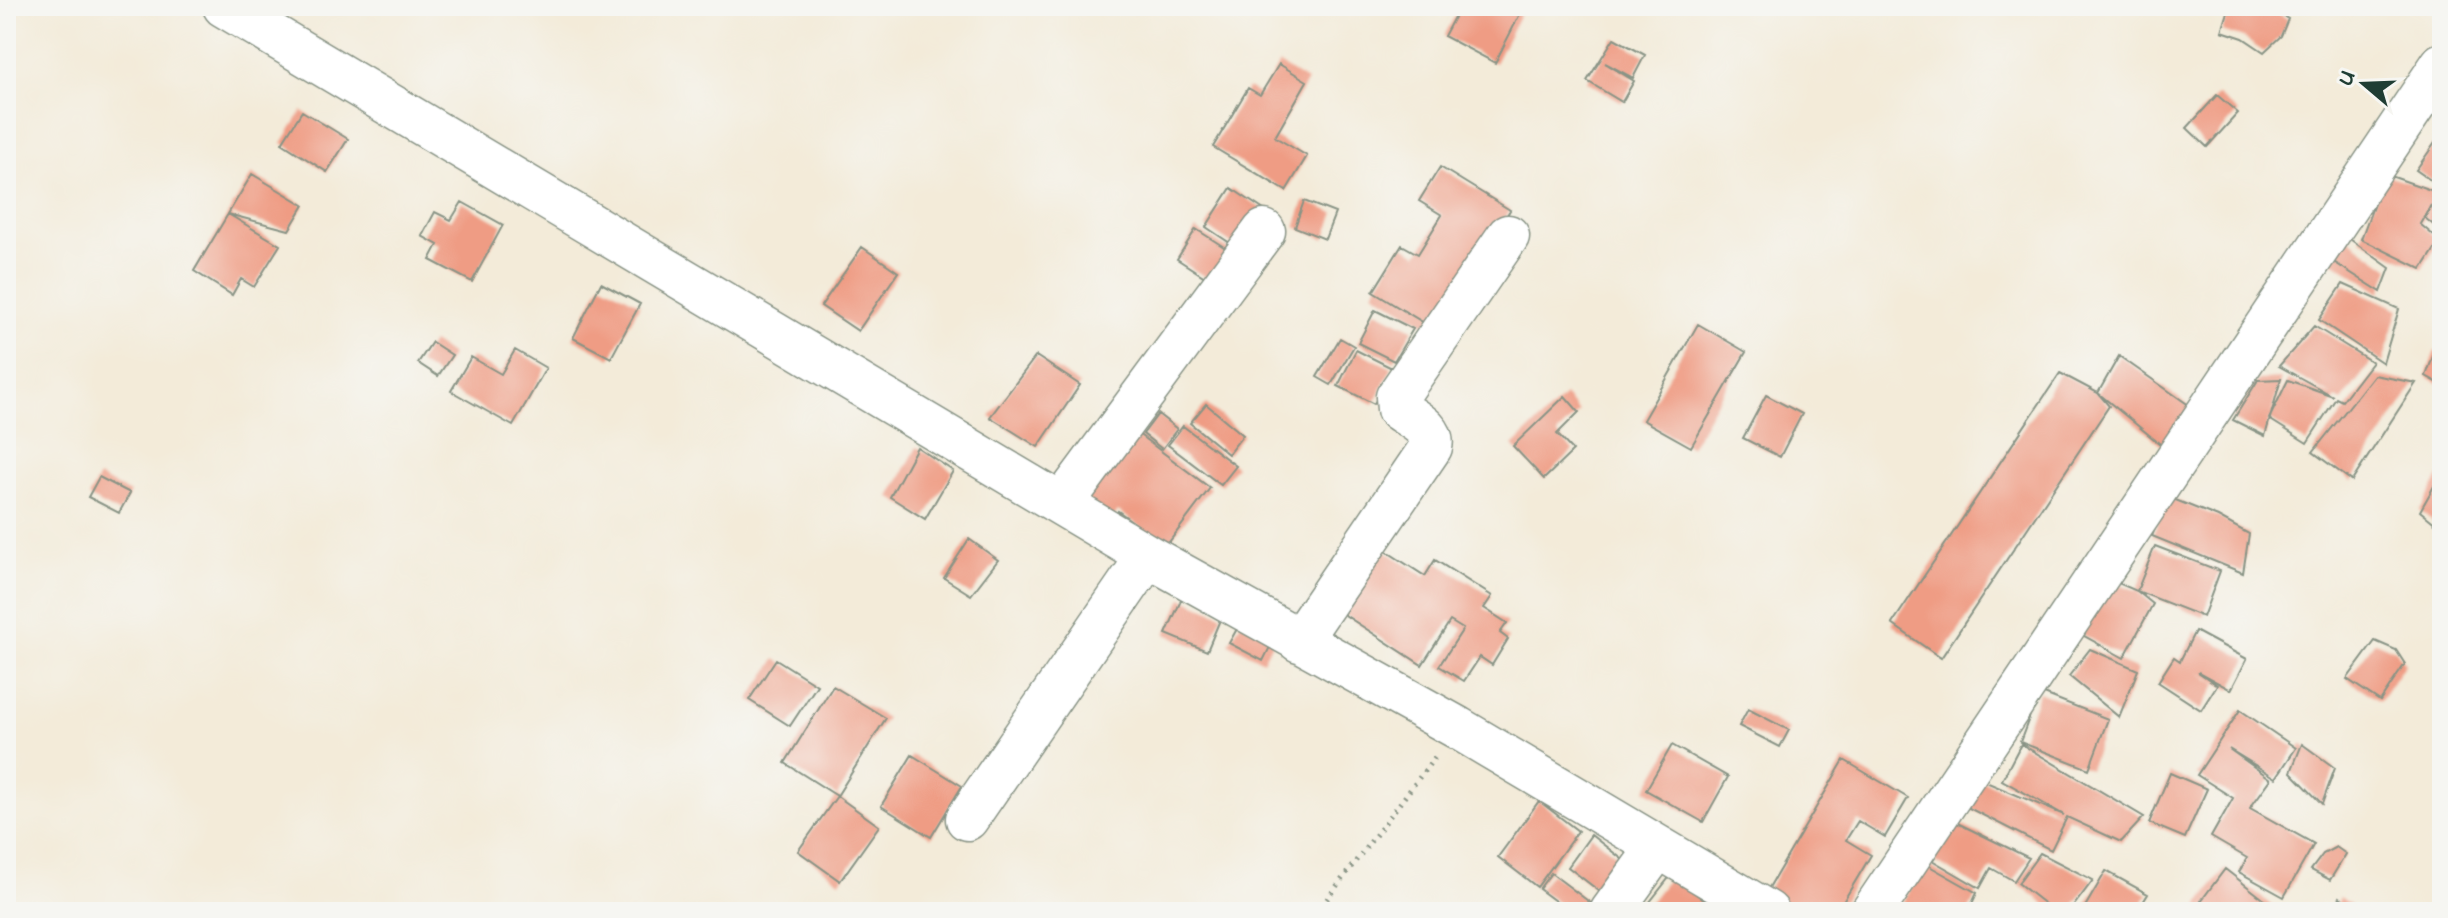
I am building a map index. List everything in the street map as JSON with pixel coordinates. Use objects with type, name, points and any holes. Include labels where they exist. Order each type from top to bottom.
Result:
[{"type":"street","points":[[224,6],[1148,556],[1458,728],[1768,912]]},
{"type":"street","points":[[1872,912],[2442,64]]},
{"type":"street","points":[[1062,504],[1264,231]]},
{"type":"street","points":[[1299,641],[1431,447],[1433,441],[1430,433],[1398,409],[1397,397],[1508,236]]},
{"type":"street","points":[[967,819],[1148,556]]},
{"type":"street","points":[[1611,912],[1658,847]]},
{"type":"path","points":[[1317,912],[1458,728]]},
{"type":"building","points":[[1460,6],[1506,6],[1520,14],[1495,63],[1444,36]]},
{"type":"building","points":[[2230,6],[2265,6],[2288,19],[2281,36],[2264,52],[2243,38],[2222,31]]},
{"type":"building","points":[[1614,38],[1645,55],[1633,78],[1605,63],[1634,81],[1622,102],[1587,81]]},
{"type":"building","points":[[1279,64],[1307,81],[1275,137],[1307,156],[1286,191],[1213,147],[1248,88],[1260,95]]},
{"type":"building","points":[[2217,95],[2238,113],[2207,147],[2187,128]]},
{"type":"building","points":[[302,111],[348,139],[327,172],[282,143]]},
{"type":"building","points":[[2437,140],[2442,143],[2442,188],[2416,170]]},
{"type":"building","points":[[1440,167],[1510,210],[1447,314],[1426,324],[1373,292],[1402,245],[1418,254],[1442,215],[1419,201]]},
{"type":"building","points":[[252,174],[304,205],[289,230],[228,214]]},
{"type":"building","points":[[2385,174],[2442,194],[2442,232],[2425,218],[2431,205],[2420,224],[2440,241],[2422,269],[2361,239]]},
{"type":"building","points":[[1231,188],[1267,212],[1242,251],[1206,227]]},
{"type":"building","points":[[1304,201],[1335,213],[1325,239],[1295,227]]},
{"type":"building","points":[[462,202],[503,225],[472,282],[430,260],[438,245],[422,236],[435,212],[451,220]]},
{"type":"building","points":[[228,214],[280,245],[254,287],[241,279],[232,295],[194,271]]},
{"type":"building","points":[[1196,229],[1238,256],[1219,286],[1177,259]]},
{"type":"building","points":[[2347,237],[2390,268],[2381,292],[2329,259]]},
{"type":"building","points":[[862,247],[898,272],[858,331],[821,306]]},
{"type":"building","points":[[601,283],[640,304],[611,358],[573,338]]},
{"type":"building","points":[[2343,284],[2399,309],[2383,363],[2319,320]]},
{"type":"building","points":[[1375,310],[1413,329],[1394,361],[1358,343]]},
{"type":"building","points":[[1698,324],[1746,352],[1691,447],[1643,420]]},
{"type":"building","points":[[2314,326],[2372,362],[2342,401],[2336,398],[2307,443],[2269,419],[2288,380],[2333,396],[2279,366]]},
{"type":"building","points":[[1340,338],[1354,346],[1331,385],[1317,377]]},
{"type":"building","points":[[432,342],[452,355],[438,376],[418,363]]},
{"type":"building","points":[[515,350],[546,368],[513,426],[451,391],[471,357],[501,374]]},
{"type":"building","points":[[1356,350],[1392,368],[1374,404],[1338,386]]},
{"type":"building","points":[[2435,351],[2442,355],[2442,385],[2426,376]]},
{"type":"building","points":[[1036,356],[1080,385],[1038,447],[990,417]]},
{"type":"building","points":[[2119,356],[2193,408],[2165,448],[2098,393]]},
{"type":"building","points":[[2060,373],[2098,393],[2109,406],[1941,658],[1892,624]]},
{"type":"building","points":[[2374,375],[2416,383],[2352,481],[2313,452]]},
{"type":"building","points":[[2281,379],[2265,436],[2233,420],[2258,380]]},
{"type":"building","points":[[1766,395],[1802,414],[1780,457],[1743,438]]},
{"type":"building","points":[[1565,396],[1579,412],[1557,434],[1573,451],[1544,479],[1513,446]]},
{"type":"building","points":[[1206,404],[1243,435],[1228,454],[1190,423]]},
{"type":"building","points":[[1158,414],[1177,429],[1162,449],[1143,434]]},
{"type":"building","points":[[1183,426],[1236,466],[1221,485],[1168,445]]},
{"type":"building","points":[[1133,430],[1210,488],[1166,546],[1118,511],[1111,521],[1082,499]]},
{"type":"building","points":[[917,447],[953,471],[925,519],[890,497]]},
{"type":"building","points":[[2442,472],[2442,529],[2420,511]]},
{"type":"building","points":[[99,477],[130,493],[119,513],[88,497]]},
{"type":"building","points":[[2168,497],[2218,517],[2249,534],[2243,573],[2152,536]]},
{"type":"building","points":[[969,539],[998,560],[971,595],[944,578]]},
{"type":"building","points":[[1375,544],[1425,576],[1435,560],[1492,596],[1484,608],[1507,623],[1500,633],[1508,639],[1492,665],[1480,657],[1464,681],[1439,666],[1463,629],[1450,621],[1422,665],[1334,608]]},
{"type":"building","points":[[2155,546],[2220,571],[2203,617],[2137,591]]},
{"type":"building","points":[[2109,579],[2137,591],[2153,604],[2124,658],[2079,633]]},
{"type":"building","points":[[1182,598],[1222,615],[1207,651],[1166,634]]},
{"type":"building","points":[[1242,620],[1274,639],[1263,661],[1229,643]]},
{"type":"building","points":[[2195,631],[2247,659],[2231,690],[2198,672],[2217,685],[2201,710],[2158,682],[2174,657],[2180,661]]},
{"type":"building","points":[[2375,641],[2396,650],[2405,664],[2380,701],[2347,679]]},
{"type":"building","points":[[2090,649],[2138,670],[2119,717],[2069,676]]},
{"type":"building","points":[[776,659],[817,685],[790,726],[749,700]]},
{"type":"building","points":[[833,686],[886,718],[837,796],[785,763]]},
{"type":"building","points":[[2039,692],[2108,719],[2089,769],[2020,742]]},
{"type":"building","points":[[1748,709],[1789,730],[1780,747],[1739,726]]},
{"type":"building","points":[[2240,710],[2296,748],[2276,778],[2229,749],[2271,779],[2250,808],[2314,844],[2284,897],[2239,872],[2247,858],[2211,837],[2233,798],[2197,775]]},
{"type":"building","points":[[2021,744],[2144,817],[2121,842],[2067,817],[2051,850],[1965,806],[1979,779],[2064,815],[2002,780]]},
{"type":"building","points":[[2302,744],[2335,768],[2322,804],[2291,772]]},
{"type":"building","points":[[1672,745],[1728,777],[1703,822],[1646,790]]},
{"type":"building","points":[[912,755],[962,786],[931,837],[881,806]]},
{"type":"building","points":[[1844,760],[1908,798],[1885,837],[1858,821],[1846,840],[1871,855],[1837,912],[1801,912],[1767,891]]},
{"type":"building","points":[[2170,773],[2207,789],[2185,838],[2149,823]]},
{"type":"building","points":[[837,796],[879,826],[840,881],[798,851]]},
{"type":"building","points":[[1539,801],[1578,831],[1537,887],[1498,857]]},
{"type":"building","points":[[1949,819],[2029,858],[2014,881],[1991,868],[1980,888],[1925,856]]},
{"type":"building","points":[[1591,835],[1627,863],[1603,894],[1568,867]]},
{"type":"building","points":[[2336,847],[2346,854],[2330,880],[2311,870],[2323,854]]},
{"type":"building","points":[[2040,853],[2093,880],[2069,912],[2055,912],[2018,883]]},
{"type":"building","points":[[1924,863],[1977,893],[1968,912],[1908,912],[1900,907]]},
{"type":"building","points":[[2225,869],[2280,912],[2207,912],[2198,905]]},
{"type":"building","points":[[2106,871],[2148,894],[2137,912],[2082,912]]},
{"type":"building","points":[[1551,873],[1599,912],[1570,912],[1539,889]]},
{"type":"building","points":[[1672,874],[1706,902],[1698,912],[1642,912]]},
{"type":"building","points":[[2340,897],[2361,912],[2334,912]]}]
